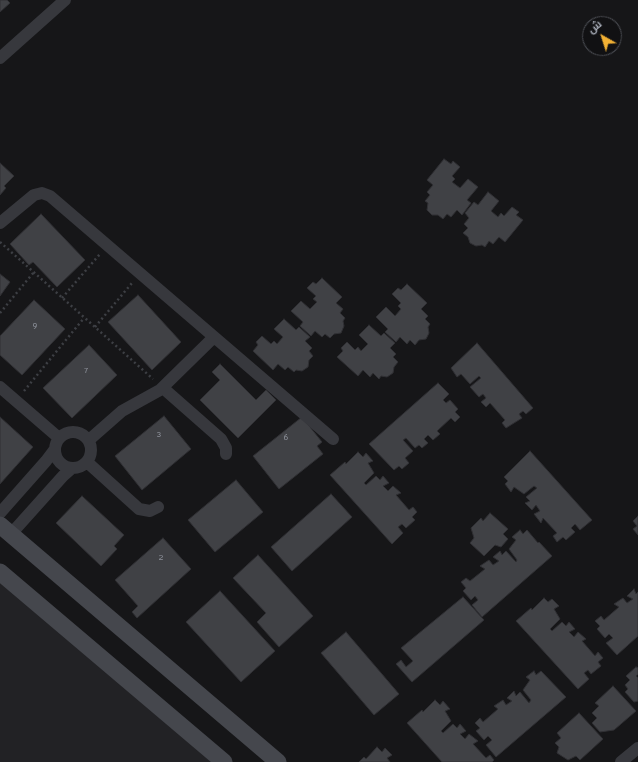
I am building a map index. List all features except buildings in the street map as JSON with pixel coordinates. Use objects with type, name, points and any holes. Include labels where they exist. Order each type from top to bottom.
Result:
[{"type":"street","points":[[0,58],[65,0]]},
{"type":"street","points":[[0,223],[34,195],[42,193],[50,196],[333,439]]},
{"type":"street","points":[[89,440],[122,411],[153,396],[163,388],[214,337]]},
{"type":"street","points":[[0,387],[16,401],[57,444],[57,460],[66,467],[72,468],[83,466],[87,462],[92,451],[89,440],[85,436],[74,432],[63,434],[57,444],[46,461],[0,513]]},
{"type":"street","points":[[163,388],[221,439],[226,448],[226,454]]},
{"type":"street","points":[[87,462],[139,509],[150,511],[158,507]]},
{"type":"street","points":[[72,468],[6,529],[278,762]]},
{"type":"street","points":[[0,572],[224,762]]},
{"type":"street","points":[[621,762],[638,748]]},
{"type":"path","points":[[0,242],[163,388]]},
{"type":"path","points":[[62,298],[108,246]]},
{"type":"path","points":[[0,313],[34,272]]},
{"type":"path","points":[[95,327],[140,274]]},
{"type":"path","points":[[16,401],[84,318]]},
{"type":"shaded area","points":[[0,582],[212,762],[0,762]]}]
